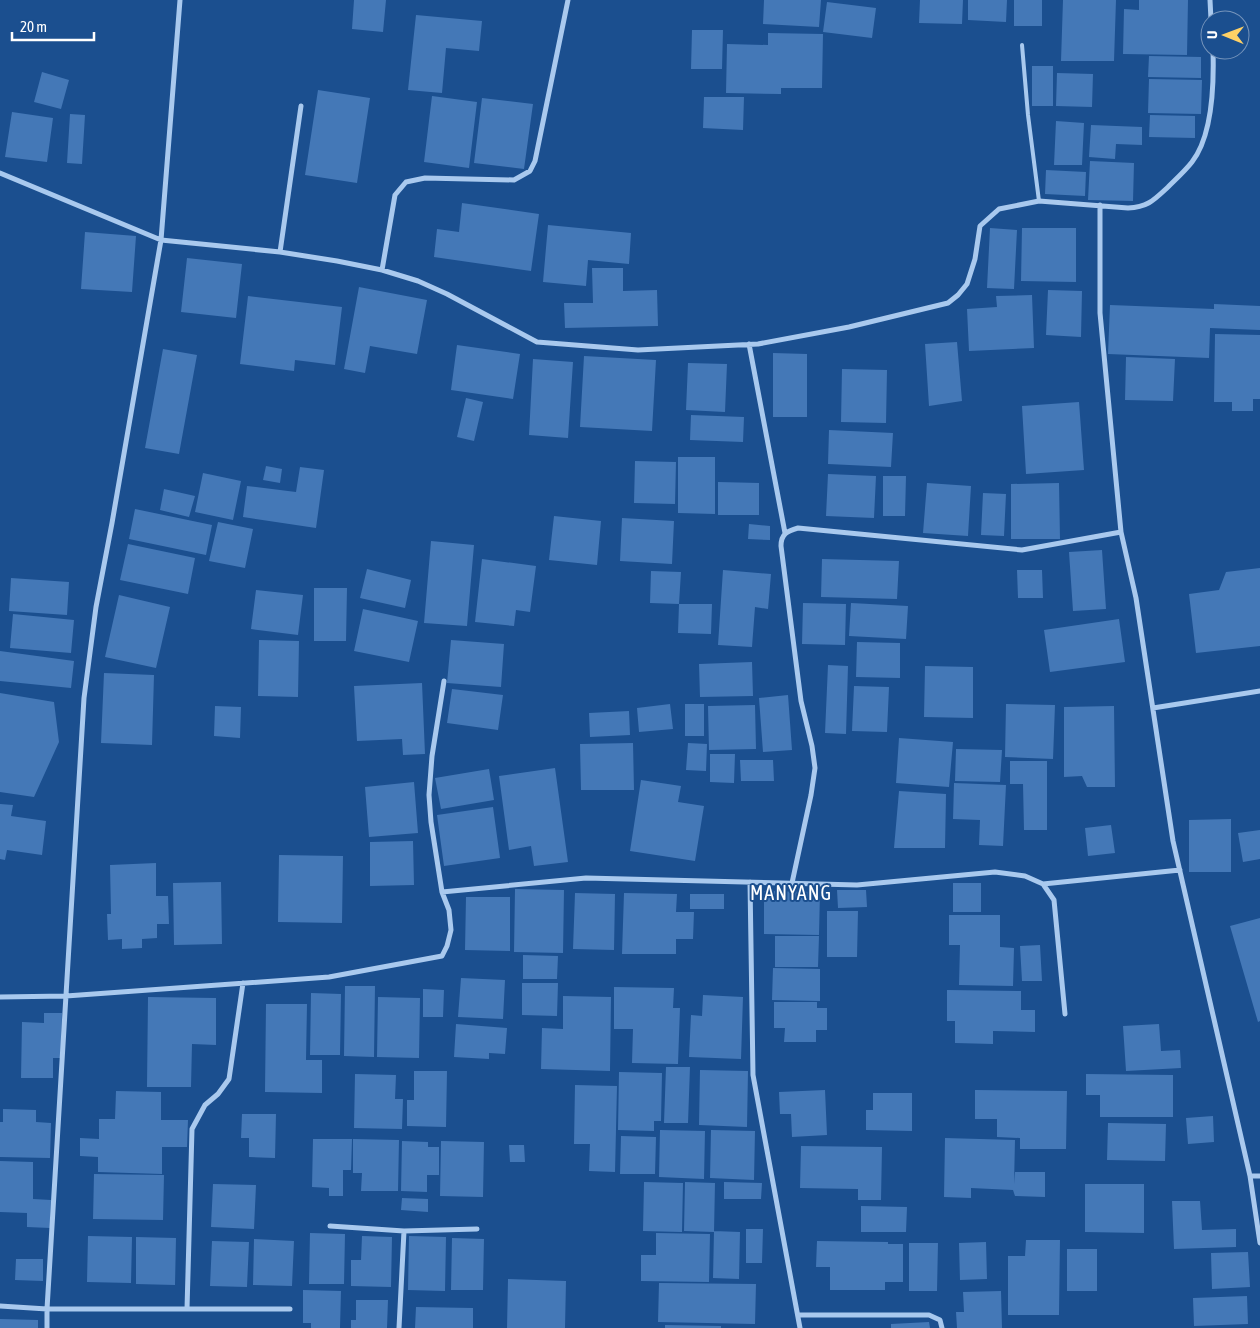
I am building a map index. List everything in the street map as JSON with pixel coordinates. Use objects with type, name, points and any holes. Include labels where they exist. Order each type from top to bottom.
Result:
[{"type":"street","points":[[47,1328],[84,698],[96,607],[114,514],[161,240],[180,0]]},
{"type":"street","points":[[382,270],[395,195],[406,182],[424,178],[514,180],[530,171],[535,161],[568,0]]},
{"type":"street","points":[[0,173],[161,240],[280,252],[337,261],[382,270],[418,281],[447,294],[537,342],[638,350],[749,344],[849,326],[948,303],[958,295],[966,284],[975,259],[980,226],[999,209],[1039,201],[1128,208],[1142,207],[1153,201],[1193,161],[1207,131],[1214,77],[1213,60]]},
{"type":"street","points":[[280,252],[301,106]]},
{"type":"street","points":[[1100,205],[1100,313],[1121,532],[1136,598],[1173,841],[1250,1176],[1260,1242]]},
{"type":"street","points":[[749,344],[785,533]]},
{"type":"street","points":[[792,883],[815,768],[801,700],[781,546],[781,540],[785,533],[798,528],[1022,550],[1121,532]]},
{"type":"street","points":[[0,997],[66,996],[329,977],[442,956],[451,930],[449,910],[442,892],[431,822],[429,795],[432,756],[444,681]]},
{"type":"street","points":[[1153,708],[1260,691]]},
{"type":"street","points":[[442,892],[586,878],[857,885],[995,872],[1025,876],[1043,884],[1180,870]]},
{"type":"street","points":[[750,882],[754,1074],[800,1328]]},
{"type":"street","points":[[1043,884],[1054,900],[1065,1014]]},
{"type":"street","points":[[187,1309],[192,1129],[205,1106],[218,1094],[229,1079],[243,983]]},
{"type":"street","points":[[1250,1176],[1260,1176]]},
{"type":"street","points":[[330,1226],[404,1231],[476,1229]]},
{"type":"street","points":[[399,1328],[404,1231]]},
{"type":"street","points":[[0,1306],[47,1309],[290,1309]]},
{"type":"street","points":[[798,1315],[929,1316],[940,1320],[942,1328]]},
{"type":"lane","points":[[1022,45],[1028,115],[1039,201]]},
{"type":"building","points":[[354,0],[386,0],[383,32],[352,29]]},
{"type":"building","points":[[764,0],[821,0],[819,27],[763,24]]},
{"type":"building","points":[[920,0],[963,0],[962,24],[919,23]]},
{"type":"building","points":[[968,0],[1007,0],[1006,22],[968,20]]},
{"type":"building","points":[[1014,0],[1042,0],[1042,26],[1014,26]]},
{"type":"building","points":[[1063,0],[1116,0],[1114,61],[1061,61]]},
{"type":"building","points":[[1139,0],[1188,0],[1187,55],[1123,54],[1124,9],[1139,10]]},
{"type":"building","points":[[827,2],[876,8],[872,38],[823,32]]},
{"type":"building","points":[[416,15],[482,21],[479,51],[446,48],[442,93],[408,90]]},
{"type":"building","points":[[692,30],[723,30],[722,69],[691,69]]},
{"type":"building","points":[[768,33],[823,34],[822,88],[781,88],[781,94],[726,93],[727,44],[768,45]]},
{"type":"building","points":[[1149,56],[1200,57],[1201,78],[1148,77]]},
{"type":"building","points":[[1032,66],[1053,66],[1053,106],[1032,106]]},
{"type":"building","points":[[42,72],[69,80],[61,109],[34,102]]},
{"type":"building","points":[[1057,73],[1093,74],[1092,107],[1056,106]]},
{"type":"building","points":[[1149,79],[1202,80],[1201,114],[1148,113]]},
{"type":"building","points":[[318,90],[370,98],[357,183],[305,175]]},
{"type":"building","points":[[432,96],[477,102],[469,168],[424,162]]},
{"type":"building","points":[[704,97],[744,97],[743,130],[703,128]]},
{"type":"building","points":[[482,98],[533,104],[524,169],[474,163]]},
{"type":"building","points":[[12,112],[53,118],[47,162],[5,157]]},
{"type":"building","points":[[70,114],[85,115],[82,164],[67,163]]},
{"type":"building","points":[[1150,115],[1195,116],[1195,138],[1149,137]]},
{"type":"building","points":[[1056,121],[1084,123],[1082,165],[1054,165]]},
{"type":"building","points":[[1091,125],[1142,127],[1142,145],[1116,144],[1115,159],[1089,157]]},
{"type":"building","points":[[1090,161],[1134,163],[1133,201],[1088,200]]},
{"type":"building","points":[[1046,170],[1086,172],[1085,196],[1045,194]]},
{"type":"building","points":[[462,203],[539,214],[531,271],[434,257],[437,229],[459,232]]},
{"type":"building","points":[[548,225],[631,233],[629,264],[588,260],[586,286],[543,282]]},
{"type":"building","points":[[990,228],[1017,230],[1014,289],[987,288]]},
{"type":"building","points":[[1022,228],[1076,228],[1076,282],[1021,281]]},
{"type":"building","points":[[85,232],[136,236],[132,292],[81,289]]},
{"type":"building","points":[[187,258],[242,264],[236,318],[181,312]]},
{"type":"building","points":[[592,268],[623,268],[623,291],[657,290],[658,326],[565,328],[564,303],[593,303]]},
{"type":"building","points":[[359,287],[427,300],[417,354],[370,346],[365,373],[344,369]]},
{"type":"building","points":[[1048,290],[1082,291],[1081,337],[1046,335]]},
{"type":"building","points":[[1032,295],[1034,348],[969,351],[967,309],[997,307],[996,296]]},
{"type":"building","points":[[248,296],[342,307],[335,365],[295,360],[294,371],[240,364]]},
{"type":"building","points":[[1214,304],[1260,306],[1260,330],[1210,328],[1209,358],[1108,354],[1110,305],[1214,309]]},
{"type":"building","points":[[1215,334],[1260,335],[1260,399],[1253,399],[1253,411],[1232,411],[1232,402],[1214,402]]},
{"type":"building","points":[[957,342],[962,401],[929,406],[925,344]]},
{"type":"building","points":[[457,345],[520,354],[513,399],[451,390]]},
{"type":"building","points":[[163,349],[197,355],[179,454],[145,448]]},
{"type":"building","points":[[773,353],[807,354],[807,417],[773,417]]},
{"type":"building","points":[[584,356],[656,360],[652,431],[580,427]]},
{"type":"building","points":[[1126,357],[1175,359],[1173,401],[1125,400]]},
{"type":"building","points":[[533,359],[573,362],[568,438],[529,435]]},
{"type":"building","points":[[688,363],[727,364],[725,412],[686,410]]},
{"type":"building","points":[[842,369],[887,370],[886,423],[841,422]]},
{"type":"building","points":[[466,398],[483,402],[474,441],[457,437]]},
{"type":"building","points":[[1079,402],[1084,470],[1026,474],[1022,406]]},
{"type":"building","points":[[691,415],[744,417],[743,442],[690,440]]},
{"type":"building","points":[[829,430],[893,433],[891,467],[828,464]]},
{"type":"building","points":[[678,457],[715,457],[715,514],[678,513]]},
{"type":"building","points":[[635,461],[676,462],[675,504],[634,503]]},
{"type":"building","points":[[266,466],[282,469],[280,483],[263,480]]},
{"type":"building","points":[[300,467],[324,470],[316,528],[243,517],[247,486],[296,492]]},
{"type":"building","points":[[203,473],[241,481],[233,520],[195,512]]},
{"type":"building","points":[[828,474],[876,476],[874,518],[826,516]]},
{"type":"building","points":[[883,476],[906,476],[905,516],[883,516]]},
{"type":"building","points":[[718,482],[759,483],[759,515],[718,515]]},
{"type":"building","points":[[927,483],[971,486],[968,536],[923,533]]},
{"type":"building","points":[[1059,483],[1060,539],[1011,539],[1011,484]]},
{"type":"building","points":[[164,489],[195,496],[189,517],[160,510]]},
{"type":"building","points":[[983,493],[1006,494],[1004,536],[981,535]]},
{"type":"building","points":[[135,509],[212,525],[206,555],[129,539]]},
{"type":"building","points":[[554,516],[601,521],[597,565],[549,560]]},
{"type":"building","points":[[622,518],[674,521],[672,564],[620,561]]},
{"type":"building","points":[[218,522],[253,529],[245,568],[209,561]]},
{"type":"building","points":[[749,524],[770,526],[770,540],[748,539]]},
{"type":"building","points":[[431,541],[474,545],[467,626],[424,623]]},
{"type":"building","points":[[128,544],[195,558],[188,594],[120,580]]},
{"type":"building","points":[[1102,550],[1106,609],[1073,611],[1069,552]]},
{"type":"building","points":[[482,559],[536,566],[530,612],[516,610],[514,626],[475,622]]},
{"type":"building","points":[[822,559],[899,561],[897,599],[821,597]]},
{"type":"building","points":[[1260,568],[1260,646],[1196,653],[1189,594],[1219,590],[1226,572]]},
{"type":"building","points":[[367,569],[411,580],[405,608],[360,598]]},
{"type":"building","points":[[723,570],[771,574],[768,609],[755,607],[752,647],[718,645]]},
{"type":"building","points":[[1017,570],[1042,570],[1043,598],[1018,598]]},
{"type":"building","points":[[651,571],[681,572],[679,604],[650,603]]},
{"type":"building","points":[[11,578],[69,582],[67,615],[9,611]]},
{"type":"building","points":[[314,588],[347,588],[346,641],[314,641]]},
{"type":"building","points":[[256,590],[303,595],[298,635],[251,629]]},
{"type":"building","points":[[119,595],[170,607],[156,668],[105,657]]},
{"type":"building","points":[[803,603],[846,604],[845,645],[802,644]]},
{"type":"building","points":[[851,603],[908,606],[906,639],[849,636]]},
{"type":"building","points":[[679,604],[712,604],[711,634],[678,633]]},
{"type":"building","points":[[363,609],[418,621],[409,662],[354,651]]},
{"type":"building","points":[[13,614],[74,620],[71,653],[10,648]]},
{"type":"building","points":[[1119,619],[1125,662],[1050,672],[1044,630]]},
{"type":"building","points":[[259,640],[299,641],[298,697],[258,696]]},
{"type":"building","points":[[451,640],[504,644],[501,687],[447,683]]},
{"type":"building","points":[[857,642],[900,643],[900,678],[856,677]]},
{"type":"building","points":[[0,651],[74,661],[71,688],[0,681]]},
{"type":"building","points":[[752,662],[753,696],[700,697],[699,664]]},
{"type":"building","points":[[828,665],[848,666],[846,734],[825,733]]},
{"type":"building","points":[[925,666],[973,667],[973,718],[924,717]]},
{"type":"building","points":[[104,673],[154,675],[152,745],[101,743]]},
{"type":"building","points":[[422,683],[425,754],[403,755],[402,739],[357,741],[354,686]]},
{"type":"building","points":[[854,686],[889,687],[887,732],[852,731]]},
{"type":"building","points":[[452,689],[503,695],[498,730],[447,723]]},
{"type":"building","points":[[0,693],[54,702],[59,742],[34,797],[0,792]]},
{"type":"building","points":[[788,695],[792,750],[763,752],[759,698]]},
{"type":"building","points":[[670,704],[673,729],[639,732],[637,708]]},
{"type":"building","points":[[685,704],[704,704],[704,736],[685,736]]},
{"type":"building","points":[[1006,704],[1055,705],[1053,759],[1005,757]]},
{"type":"building","points":[[755,705],[756,749],[709,750],[708,706]]},
{"type":"building","points":[[215,706],[241,707],[240,738],[214,736]]},
{"type":"building","points":[[1114,706],[1115,787],[1087,787],[1082,776],[1064,777],[1064,707]]},
{"type":"building","points":[[629,711],[630,735],[590,737],[589,713]]},
{"type":"building","points":[[899,738],[953,742],[949,787],[896,783]]},
{"type":"building","points":[[633,743],[634,790],[581,790],[580,744]]},
{"type":"building","points":[[688,743],[707,744],[706,771],[686,770]]},
{"type":"building","points":[[956,749],[1002,750],[1000,782],[955,781]]},
{"type":"building","points":[[710,754],[735,754],[734,783],[710,782]]},
{"type":"building","points":[[740,760],[773,760],[774,781],[741,781]]},
{"type":"building","points":[[1010,761],[1047,761],[1047,830],[1024,830],[1023,784],[1010,784]]},
{"type":"building","points":[[555,768],[568,862],[534,866],[531,846],[509,850],[499,776]]},
{"type":"building","points":[[489,769],[494,800],[441,809],[435,778]]},
{"type":"building","points":[[641,780],[681,786],[678,802],[704,806],[695,861],[630,851]]},
{"type":"building","points":[[414,782],[418,833],[369,837],[365,787]]},
{"type":"building","points":[[954,783],[1006,785],[1003,846],[979,845],[980,820],[953,819]]},
{"type":"building","points":[[899,791],[946,794],[945,848],[894,848]]},
{"type":"building","points":[[0,804],[13,805],[11,816],[46,821],[42,855],[7,850],[5,860],[0,859]]},
{"type":"building","points":[[493,807],[500,858],[444,866],[437,815]]},
{"type":"building","points":[[1231,819],[1231,872],[1189,872],[1189,820]]},
{"type":"building","points":[[1111,825],[1115,853],[1088,856],[1085,828]]},
{"type":"building","points":[[1260,830],[1260,859],[1243,862],[1238,833]]},
{"type":"building","points":[[413,841],[414,885],[370,886],[370,842]]},
{"type":"building","points":[[279,855],[343,856],[342,923],[278,922]]},
{"type":"building","points":[[156,863],[156,896],[168,896],[169,924],[157,924],[157,938],[142,939],[142,948],[122,949],[122,939],[108,940],[107,914],[111,914],[110,865]]},
{"type":"building","points":[[221,882],[222,944],[174,945],[173,883]]},
{"type":"building","points":[[953,883],[981,883],[981,912],[953,912]]},
{"type":"building","points":[[515,889],[564,890],[563,953],[514,952]]},
{"type":"building","points":[[837,890],[866,890],[867,907],[838,908]]},
{"type":"building","points":[[764,891],[820,892],[819,935],[764,934]]},
{"type":"building","points":[[575,893],[615,894],[614,950],[573,949]]},
{"type":"building","points":[[624,893],[677,894],[676,912],[694,912],[693,939],[676,939],[676,954],[622,954]]},
{"type":"building","points":[[690,894],[724,894],[724,909],[690,909]]},
{"type":"building","points":[[466,897],[510,897],[510,951],[465,950]]},
{"type":"building","points":[[827,911],[858,911],[857,957],[827,957]]},
{"type":"building","points":[[949,915],[1000,915],[1000,947],[1014,948],[1013,986],[959,985],[960,945],[949,945]]},
{"type":"building","points":[[1260,918],[1260,1021],[1258,1022],[1230,926]]},
{"type":"building","points":[[775,936],[819,936],[818,967],[775,967]]},
{"type":"building","points":[[1040,945],[1042,981],[1022,981],[1020,946]]},
{"type":"building","points":[[523,955],[558,956],[557,979],[523,979]]},
{"type":"building","points":[[773,968],[820,969],[820,1001],[772,1000]]},
{"type":"building","points":[[461,978],[505,980],[503,1019],[458,1017]]},
{"type":"building","points":[[522,983],[558,983],[557,1016],[522,1015]]},
{"type":"building","points":[[345,986],[375,986],[374,1057],[344,1056]]},
{"type":"building","points":[[614,987],[674,988],[673,1008],[680,1008],[678,1064],[632,1063],[633,1029],[614,1029]]},
{"type":"building","points":[[423,989],[444,990],[443,1017],[423,1017]]},
{"type":"building","points":[[947,990],[1021,991],[1021,1010],[1035,1010],[1035,1032],[993,1031],[993,1044],[955,1043],[955,1021],[947,1021]]},
{"type":"building","points":[[311,993],[341,994],[340,1055],[310,1055]]},
{"type":"building","points":[[703,995],[743,997],[741,1059],[689,1057],[691,1015],[702,1016]]},
{"type":"building","points":[[563,996],[611,997],[610,1071],[541,1069],[542,1028],[563,1029]]},
{"type":"building","points":[[148,997],[216,998],[216,1045],[192,1044],[191,1087],[147,1087]]},
{"type":"building","points":[[378,997],[420,998],[419,1058],[377,1057]]},
{"type":"building","points":[[774,1002],[817,1002],[817,1008],[827,1008],[827,1030],[816,1030],[816,1042],[784,1042],[785,1028],[774,1028]]},
{"type":"building","points":[[266,1004],[307,1004],[306,1060],[322,1060],[322,1093],[265,1092]]},
{"type":"building","points":[[44,1013],[62,1013],[61,1058],[53,1058],[53,1078],[21,1078],[22,1022],[44,1023]]},
{"type":"building","points":[[456,1024],[507,1028],[505,1054],[489,1053],[489,1059],[454,1057]]},
{"type":"building","points":[[1159,1024],[1161,1051],[1180,1050],[1181,1068],[1126,1071],[1123,1026]]},
{"type":"building","points":[[666,1067],[690,1067],[688,1123],[664,1123]]},
{"type":"building","points":[[700,1070],[748,1071],[747,1127],[699,1125]]},
{"type":"building","points":[[414,1071],[447,1071],[446,1127],[407,1126],[407,1100],[414,1100]]},
{"type":"building","points":[[619,1072],[662,1073],[661,1121],[654,1121],[654,1131],[618,1130]]},
{"type":"building","points":[[355,1074],[396,1075],[395,1099],[403,1099],[402,1129],[354,1128]]},
{"type":"building","points":[[1086,1074],[1173,1075],[1173,1117],[1100,1117],[1100,1095],[1086,1095]]},
{"type":"building","points":[[575,1085],[617,1086],[615,1172],[589,1171],[590,1144],[574,1144]]},
{"type":"building","points":[[825,1090],[827,1135],[792,1137],[791,1114],[780,1114],[779,1092]]},
{"type":"building","points":[[975,1090],[1067,1091],[1066,1149],[1020,1149],[1020,1138],[997,1137],[997,1119],[975,1119]]},
{"type":"building","points":[[116,1091],[161,1092],[161,1120],[188,1120],[187,1147],[162,1147],[162,1174],[98,1172],[98,1157],[80,1156],[80,1138],[99,1139],[99,1119],[115,1119]]},
{"type":"building","points":[[873,1093],[912,1093],[912,1131],[866,1130],[866,1110],[873,1110]]},
{"type":"building","points":[[3,1109],[36,1110],[36,1122],[51,1123],[50,1158],[0,1157],[0,1122],[3,1122]]},
{"type":"building","points":[[242,1114],[276,1114],[275,1158],[249,1157],[249,1138],[241,1138]]},
{"type":"building","points":[[1213,1116],[1214,1142],[1188,1144],[1186,1118]]},
{"type":"building","points":[[1108,1123],[1166,1124],[1165,1161],[1107,1160]]},
{"type":"building","points":[[660,1130],[705,1131],[704,1179],[659,1177]]},
{"type":"building","points":[[711,1130],[755,1131],[754,1180],[710,1178]]},
{"type":"building","points":[[621,1136],[656,1137],[655,1174],[620,1174]]},
{"type":"building","points":[[945,1138],[1015,1140],[1014,1184],[1015,1172],[1045,1172],[1045,1197],[1015,1196],[1013,1190],[971,1188],[971,1198],[944,1197]]},
{"type":"building","points":[[313,1139],[352,1139],[351,1170],[343,1170],[343,1196],[329,1196],[329,1188],[312,1187]]},
{"type":"building","points":[[353,1139],[399,1140],[398,1191],[361,1191],[362,1173],[353,1173]]},
{"type":"building","points":[[402,1141],[428,1142],[428,1147],[439,1147],[439,1175],[427,1175],[427,1192],[401,1191]]},
{"type":"building","points":[[441,1141],[484,1142],[483,1197],[440,1196]]},
{"type":"building","points":[[509,1145],[524,1145],[525,1162],[510,1162]]},
{"type":"building","points":[[801,1146],[882,1147],[881,1200],[858,1200],[858,1189],[800,1188]]},
{"type":"building","points":[[0,1161],[33,1162],[33,1199],[51,1200],[50,1228],[27,1227],[27,1213],[0,1212]]},
{"type":"building","points":[[94,1174],[164,1175],[163,1220],[93,1219]]},
{"type":"building","points":[[644,1182],[683,1183],[682,1232],[643,1231]]},
{"type":"building","points":[[685,1182],[715,1183],[714,1232],[684,1231]]},
{"type":"building","points":[[724,1182],[762,1183],[761,1199],[724,1199]]},
{"type":"building","points":[[213,1184],[256,1185],[254,1229],[211,1227]]},
{"type":"building","points":[[1085,1184],[1144,1184],[1144,1233],[1085,1232]]},
{"type":"building","points":[[402,1198],[428,1199],[428,1212],[401,1210]]},
{"type":"building","points":[[1172,1201],[1200,1201],[1202,1230],[1236,1229],[1236,1247],[1174,1249]]},
{"type":"building","points":[[861,1206],[907,1207],[906,1232],[861,1232]]},
{"type":"building","points":[[746,1229],[763,1229],[762,1263],[746,1263]]},
{"type":"building","points":[[714,1231],[740,1232],[739,1279],[713,1278]]},
{"type":"building","points":[[310,1233],[345,1234],[344,1284],[309,1284]]},
{"type":"building","points":[[656,1233],[710,1234],[709,1282],[641,1281],[641,1255],[656,1255]]},
{"type":"building","points":[[88,1236],[132,1237],[131,1283],[87,1282]]},
{"type":"building","points":[[362,1236],[392,1237],[391,1287],[351,1286],[351,1260],[361,1260]]},
{"type":"building","points":[[409,1236],[446,1237],[445,1291],[408,1290]]},
{"type":"building","points":[[136,1237],[176,1238],[175,1285],[136,1284]]},
{"type":"building","points":[[452,1238],[484,1239],[483,1290],[451,1290]]},
{"type":"building","points":[[254,1239],[294,1241],[292,1286],[253,1285]]},
{"type":"building","points":[[1026,1240],[1060,1240],[1059,1315],[1008,1315],[1008,1256],[1025,1256]]},
{"type":"building","points":[[212,1241],[249,1242],[247,1287],[210,1286]]},
{"type":"building","points":[[817,1241],[903,1244],[903,1282],[885,1282],[885,1290],[830,1290],[830,1267],[816,1267]]},
{"type":"building","points":[[986,1242],[987,1279],[960,1280],[959,1243]]},
{"type":"building","points":[[909,1243],[938,1243],[937,1291],[909,1291]]},
{"type":"building","points":[[1067,1249],[1097,1249],[1097,1291],[1067,1291]]},
{"type":"building","points":[[1248,1252],[1250,1287],[1212,1289],[1211,1253]]},
{"type":"building","points":[[16,1259],[43,1259],[43,1281],[15,1280]]},
{"type":"building","points":[[508,1279],[566,1281],[565,1328],[507,1328]]},
{"type":"building","points":[[659,1283],[756,1284],[755,1324],[658,1322]]},
{"type":"building","points":[[303,1290],[341,1291],[340,1328],[311,1328],[311,1323],[303,1323]]},
{"type":"building","points":[[1001,1291],[1002,1328],[957,1328],[956,1312],[964,1312],[963,1292]]},
{"type":"building","points":[[1247,1296],[1248,1324],[1194,1326],[1193,1298]]},
{"type":"building","points":[[356,1300],[388,1300],[387,1328],[351,1328],[351,1320],[356,1320]]},
{"type":"building","points":[[416,1307],[473,1308],[473,1328],[415,1328]]},
{"type":"building","points":[[0,1319],[38,1320],[38,1328],[0,1328]]},
{"type":"building","points":[[929,1322],[930,1328],[891,1328],[891,1324]]},
{"type":"building","points":[[665,1325],[721,1326],[721,1328],[665,1328]]},
{"type":"district","name":"MANYANG","points":[[791,892]]}]
